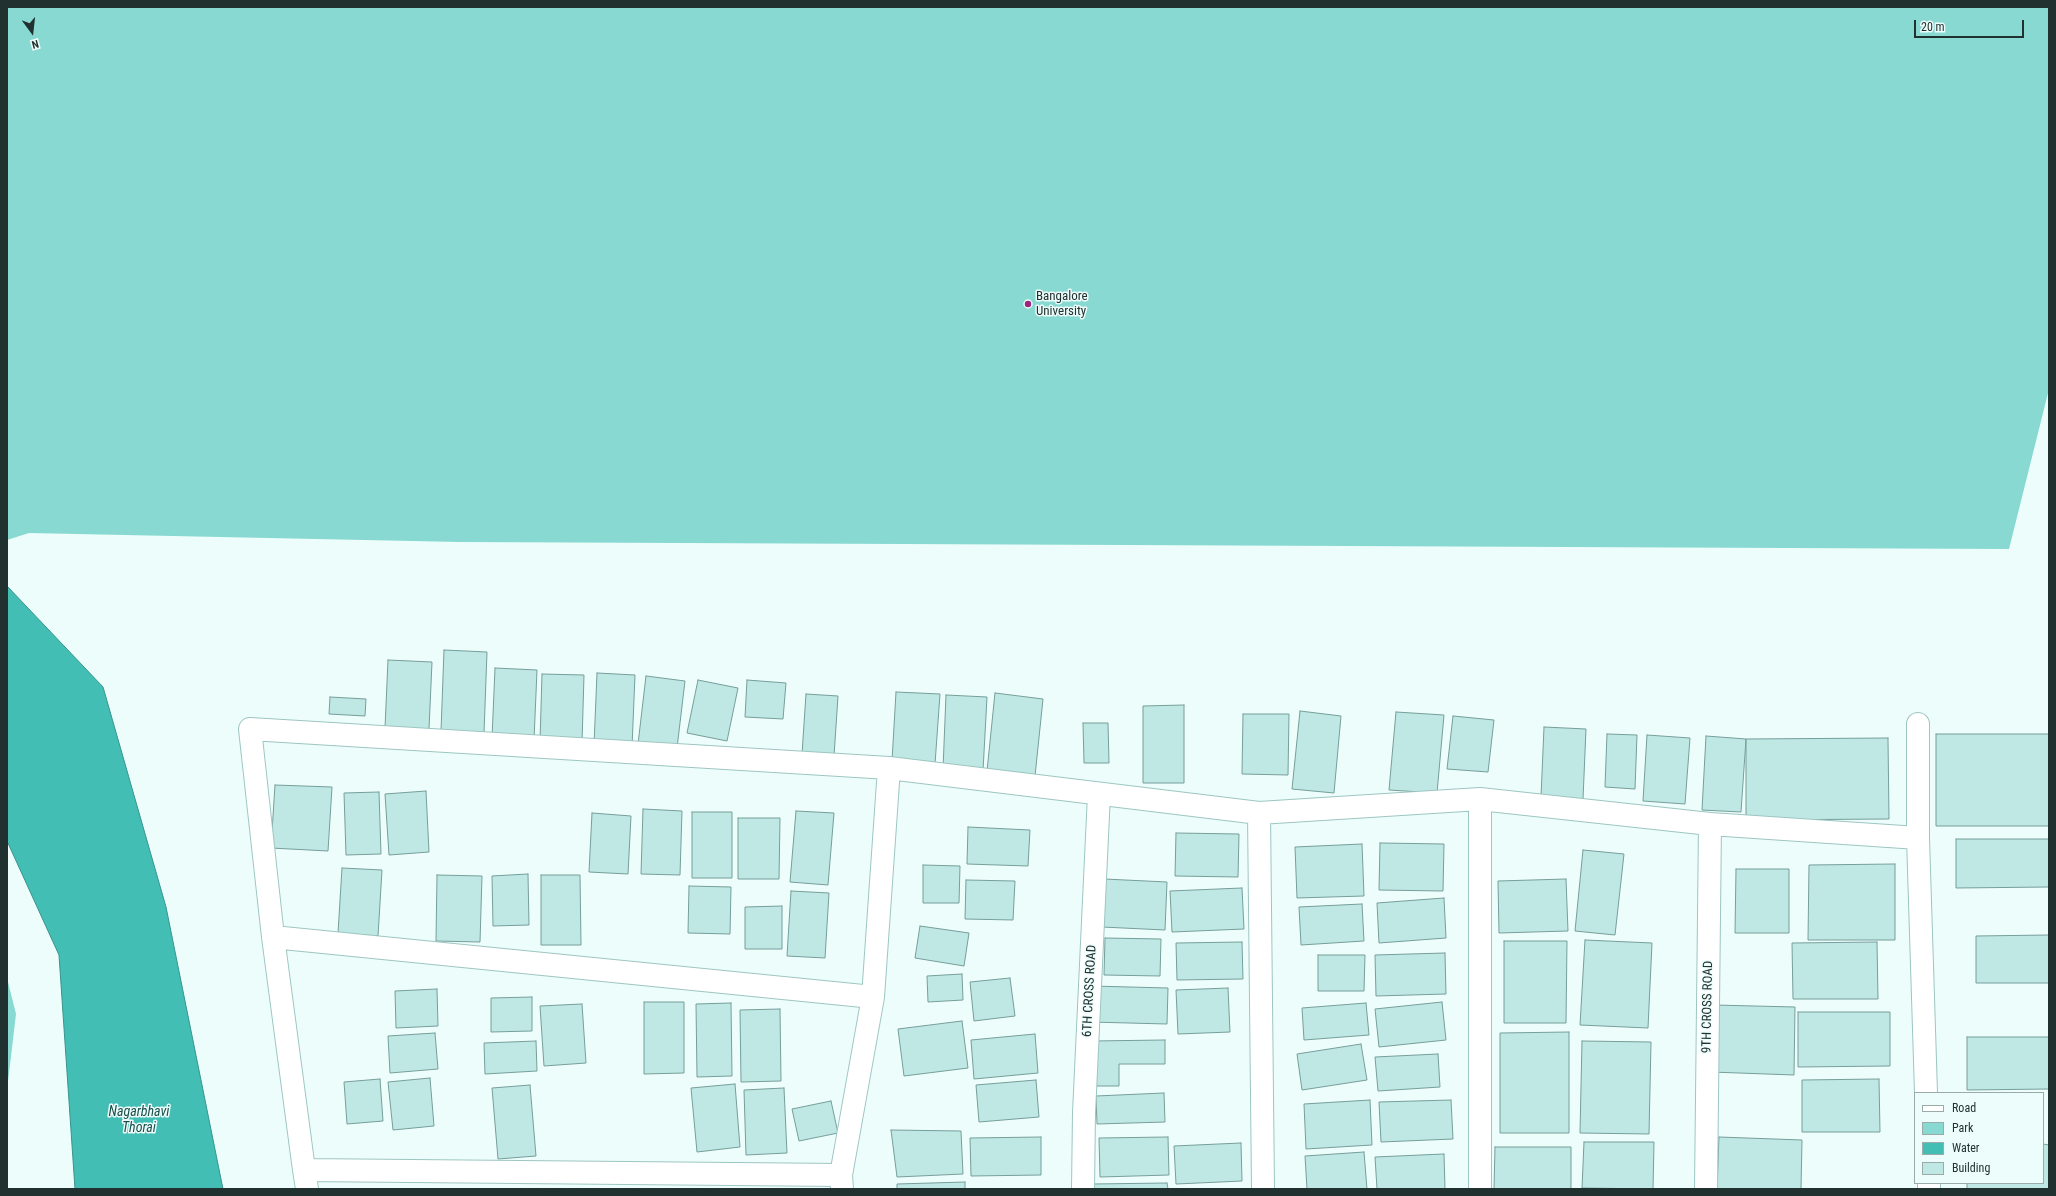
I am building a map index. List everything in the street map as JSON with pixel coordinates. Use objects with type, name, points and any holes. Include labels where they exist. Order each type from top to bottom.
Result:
[{"type":"street","points":[[1918,724],[1918,838],[1926,1092]]},
{"type":"street","points":[[889,768],[873,998],[842,1182],[306,1179],[273,937],[250,729],[889,768],[1259,813],[1480,799],[1710,824],[1918,838]]},
{"type":"street","name":"6TH CROSS ROAD","points":[[1084,1189],[1085,1105],[1099,794]]},
{"type":"street","points":[[1480,799],[1480,1189]]},
{"type":"street","points":[[1259,813],[1263,1189]]},
{"type":"street","name":"9TH CROSS ROAD","points":[[1706,1189],[1710,824]]},
{"type":"street","points":[[273,937],[873,998]]},
{"type":"green space","name":"Bangalore University","points":[[7,7],[2049,7],[2049,389],[2009,549],[460,542],[29,533],[7,540]]},
{"type":"green space","points":[[7,978],[16,1014],[7,1090]]},
{"type":"water","name":"Nagarbhavi Thorai","points":[[7,586],[103,687],[166,907],[223,1189],[75,1189],[59,955],[7,841]]},
{"type":"building","points":[[444,650],[487,652],[484,733],[441,731]]},
{"type":"building","points":[[388,660],[432,662],[429,729],[385,728]]},
{"type":"building","points":[[495,668],[537,670],[534,740],[492,738]]},
{"type":"building","points":[[597,673],[635,675],[632,747],[594,745]]},
{"type":"building","points":[[542,674],[584,675],[582,743],[540,742]]},
{"type":"building","points":[[646,676],[685,681],[677,748],[638,744]]},
{"type":"building","points":[[698,680],[738,688],[727,741],[687,733]]},
{"type":"building","points":[[747,680],[786,683],[783,719],[745,717]]},
{"type":"building","points":[[896,692],[940,694],[935,764],[892,761]]},
{"type":"building","points":[[995,693],[1043,699],[1035,776],[987,771]]},
{"type":"building","points":[[806,694],[838,696],[834,756],[802,754]]},
{"type":"building","points":[[946,695],[987,697],[983,771],[943,769]]},
{"type":"building","points":[[330,697],[366,699],[365,716],[329,714]]},
{"type":"building","points":[[1184,705],[1184,783],[1143,783],[1143,706]]},
{"type":"building","points":[[1300,711],[1341,716],[1334,793],[1292,789]]},
{"type":"building","points":[[1396,712],[1444,715],[1437,793],[1389,790]]},
{"type":"building","points":[[1243,714],[1289,714],[1288,775],[1242,774]]},
{"type":"building","points":[[1453,716],[1494,720],[1488,772],[1447,769]]},
{"type":"building","points":[[1083,723],[1108,723],[1109,763],[1084,763]]},
{"type":"building","points":[[1544,727],[1586,729],[1583,799],[1541,797]]},
{"type":"building","points":[[1607,734],[1637,735],[1635,789],[1605,787]]},
{"type":"building","points":[[1936,734],[2049,734],[2049,826],[1936,826]]},
{"type":"building","points":[[1647,735],[1690,738],[1685,804],[1643,801]]},
{"type":"building","points":[[1706,736],[1746,739],[1741,812],[1702,810]]},
{"type":"building","points":[[1888,738],[1889,819],[1746,820],[1746,739]]},
{"type":"building","points":[[275,785],[332,787],[328,851],[271,848]]},
{"type":"building","points":[[426,791],[429,852],[389,855],[385,794]]},
{"type":"building","points":[[379,792],[381,854],[346,855],[344,793]]},
{"type":"building","points":[[643,809],[682,811],[680,875],[641,874]]},
{"type":"building","points":[[796,811],[834,813],[828,885],[790,882]]},
{"type":"building","points":[[692,812],[732,812],[732,878],[692,878]]},
{"type":"building","points":[[592,813],[631,816],[628,874],[589,872]]},
{"type":"building","points":[[738,818],[780,818],[779,879],[738,879]]},
{"type":"building","points":[[968,827],[1030,830],[1028,866],[967,864]]},
{"type":"building","points":[[1176,833],[1239,834],[1238,877],[1175,876]]},
{"type":"building","points":[[1956,839],[2049,839],[2049,887],[1956,888]]},
{"type":"building","points":[[1380,843],[1444,844],[1443,891],[1379,890]]},
{"type":"building","points":[[1362,844],[1364,896],[1297,898],[1295,847]]},
{"type":"building","points":[[1583,850],[1624,854],[1615,935],[1575,931]]},
{"type":"building","points":[[1895,864],[1895,940],[1808,940],[1809,865]]},
{"type":"building","points":[[923,865],[960,866],[959,903],[923,903]]},
{"type":"building","points":[[342,868],[382,870],[378,936],[338,933]]},
{"type":"building","points":[[1736,869],[1789,869],[1789,933],[1735,933]]},
{"type":"building","points":[[528,874],[529,925],[493,926],[492,876]]},
{"type":"building","points":[[437,875],[482,876],[480,942],[436,941]]},
{"type":"building","points":[[541,875],[580,875],[581,945],[541,945]]},
{"type":"building","points":[[1104,879],[1167,882],[1165,930],[1102,927]]},
{"type":"building","points":[[1566,879],[1568,931],[1499,933],[1498,881]]},
{"type":"building","points":[[966,880],[1015,881],[1013,920],[965,919]]},
{"type":"building","points":[[689,886],[731,887],[730,934],[688,933]]},
{"type":"building","points":[[1242,888],[1244,929],[1172,932],[1170,891]]},
{"type":"building","points":[[791,891],[829,893],[825,958],[787,956]]},
{"type":"building","points":[[1444,898],[1446,938],[1379,943],[1377,903]]},
{"type":"building","points":[[1362,904],[1364,941],[1301,945],[1299,907]]},
{"type":"building","points":[[782,906],[782,949],[745,949],[745,907]]},
{"type":"building","points":[[920,926],[969,933],[964,966],[915,958]]},
{"type":"building","points":[[2049,935],[2049,983],[1976,983],[1976,936]]},
{"type":"building","points":[[1105,938],[1161,939],[1160,976],[1104,975]]},
{"type":"building","points":[[1585,940],[1652,943],[1648,1028],[1580,1025]]},
{"type":"building","points":[[1504,941],[1567,941],[1566,1023],[1504,1023]]},
{"type":"building","points":[[1242,942],[1243,979],[1177,980],[1176,943]]},
{"type":"building","points":[[1877,942],[1878,999],[1793,999],[1792,943]]},
{"type":"building","points":[[1445,953],[1446,994],[1376,996],[1375,955]]},
{"type":"building","points":[[1318,955],[1365,955],[1364,991],[1318,991]]},
{"type":"building","points":[[962,974],[963,1000],[928,1002],[927,976]]},
{"type":"building","points":[[1010,978],[1015,1016],[974,1021],[970,982]]},
{"type":"building","points":[[1091,986],[1168,988],[1167,1024],[1090,1022]]},
{"type":"building","points":[[1228,988],[1230,1032],[1178,1034],[1176,990]]},
{"type":"building","points":[[437,989],[438,1026],[396,1028],[395,991]]},
{"type":"building","points":[[532,997],[532,1031],[491,1032],[491,998]]},
{"type":"building","points":[[644,1002],[684,1002],[684,1073],[644,1074]]},
{"type":"building","points":[[1442,1002],[1446,1040],[1379,1047],[1375,1009]]},
{"type":"building","points":[[731,1003],[732,1076],[697,1077],[696,1004]]},
{"type":"building","points":[[1366,1003],[1369,1035],[1304,1040],[1302,1008]]},
{"type":"building","points":[[582,1004],[586,1063],[544,1066],[540,1006]]},
{"type":"building","points":[[1714,1005],[1795,1007],[1794,1075],[1711,1072]]},
{"type":"building","points":[[780,1009],[781,1081],[741,1082],[740,1010]]},
{"type":"building","points":[[1798,1012],[1890,1012],[1890,1066],[1798,1067]]},
{"type":"building","points":[[962,1021],[968,1068],[904,1076],[898,1029]]},
{"type":"building","points":[[1569,1032],[1569,1133],[1500,1133],[1500,1033]]},
{"type":"building","points":[[435,1033],[438,1069],[390,1073],[388,1036]]},
{"type":"building","points":[[1035,1034],[1038,1073],[974,1079],[971,1040]]},
{"type":"building","points":[[1967,1037],[2049,1037],[2049,1089],[1967,1090]]},
{"type":"building","points":[[1165,1040],[1165,1064],[1119,1064],[1119,1086],[1093,1086],[1092,1041]]},
{"type":"building","points":[[536,1041],[537,1071],[485,1074],[484,1043]]},
{"type":"building","points":[[1582,1041],[1651,1042],[1649,1134],[1580,1133]]},
{"type":"building","points":[[1361,1044],[1367,1080],[1302,1090],[1297,1054]]},
{"type":"building","points":[[1438,1054],[1440,1087],[1378,1091],[1375,1057]]},
{"type":"building","points":[[430,1078],[434,1126],[393,1130],[388,1082]]},
{"type":"building","points":[[380,1079],[383,1121],[347,1124],[344,1082]]},
{"type":"building","points":[[1879,1079],[1880,1132],[1802,1132],[1802,1080]]},
{"type":"building","points":[[1036,1080],[1039,1117],[979,1122],[976,1085]]},
{"type":"building","points":[[735,1084],[740,1147],[697,1152],[691,1088]]},
{"type":"building","points":[[530,1085],[536,1156],[498,1159],[492,1088]]},
{"type":"building","points":[[784,1088],[787,1153],[746,1155],[744,1090]]},
{"type":"building","points":[[1164,1093],[1165,1122],[1097,1124],[1096,1096]]},
{"type":"building","points":[[1370,1100],[1372,1145],[1306,1149],[1304,1104]]},
{"type":"building","points":[[1451,1100],[1453,1139],[1381,1142],[1379,1102]]},
{"type":"building","points":[[831,1101],[838,1133],[799,1141],[792,1109]]},
{"type":"building","points":[[891,1130],[961,1131],[963,1174],[897,1177]]},
{"type":"building","points":[[1041,1137],[1041,1175],[971,1176],[970,1138]]},
{"type":"building","points":[[1168,1137],[1169,1175],[1100,1177],[1099,1138]]},
{"type":"building","points":[[1719,1137],[1802,1140],[1801,1189],[1717,1189]]},
{"type":"building","points":[[1584,1142],[1654,1142],[1653,1189],[1582,1188]]},
{"type":"building","points":[[1241,1143],[1242,1181],[1176,1184],[1174,1146]]},
{"type":"building","points":[[2044,1144],[2049,1145],[2049,1189],[1967,1189],[1967,1184],[2044,1184]]},
{"type":"building","points":[[1495,1147],[1571,1147],[1571,1189],[1494,1189]]},
{"type":"building","points":[[1364,1152],[1367,1189],[1307,1189],[1305,1156]]},
{"type":"building","points":[[1444,1154],[1445,1189],[1377,1189],[1375,1157]]},
{"type":"building","points":[[965,1182],[965,1189],[897,1189],[897,1184]]},
{"type":"building","points":[[1167,1183],[1168,1189],[1093,1189],[1093,1184]]},
{"type":"place","name":"Bangalore University","points":[[1028,304]]}]
